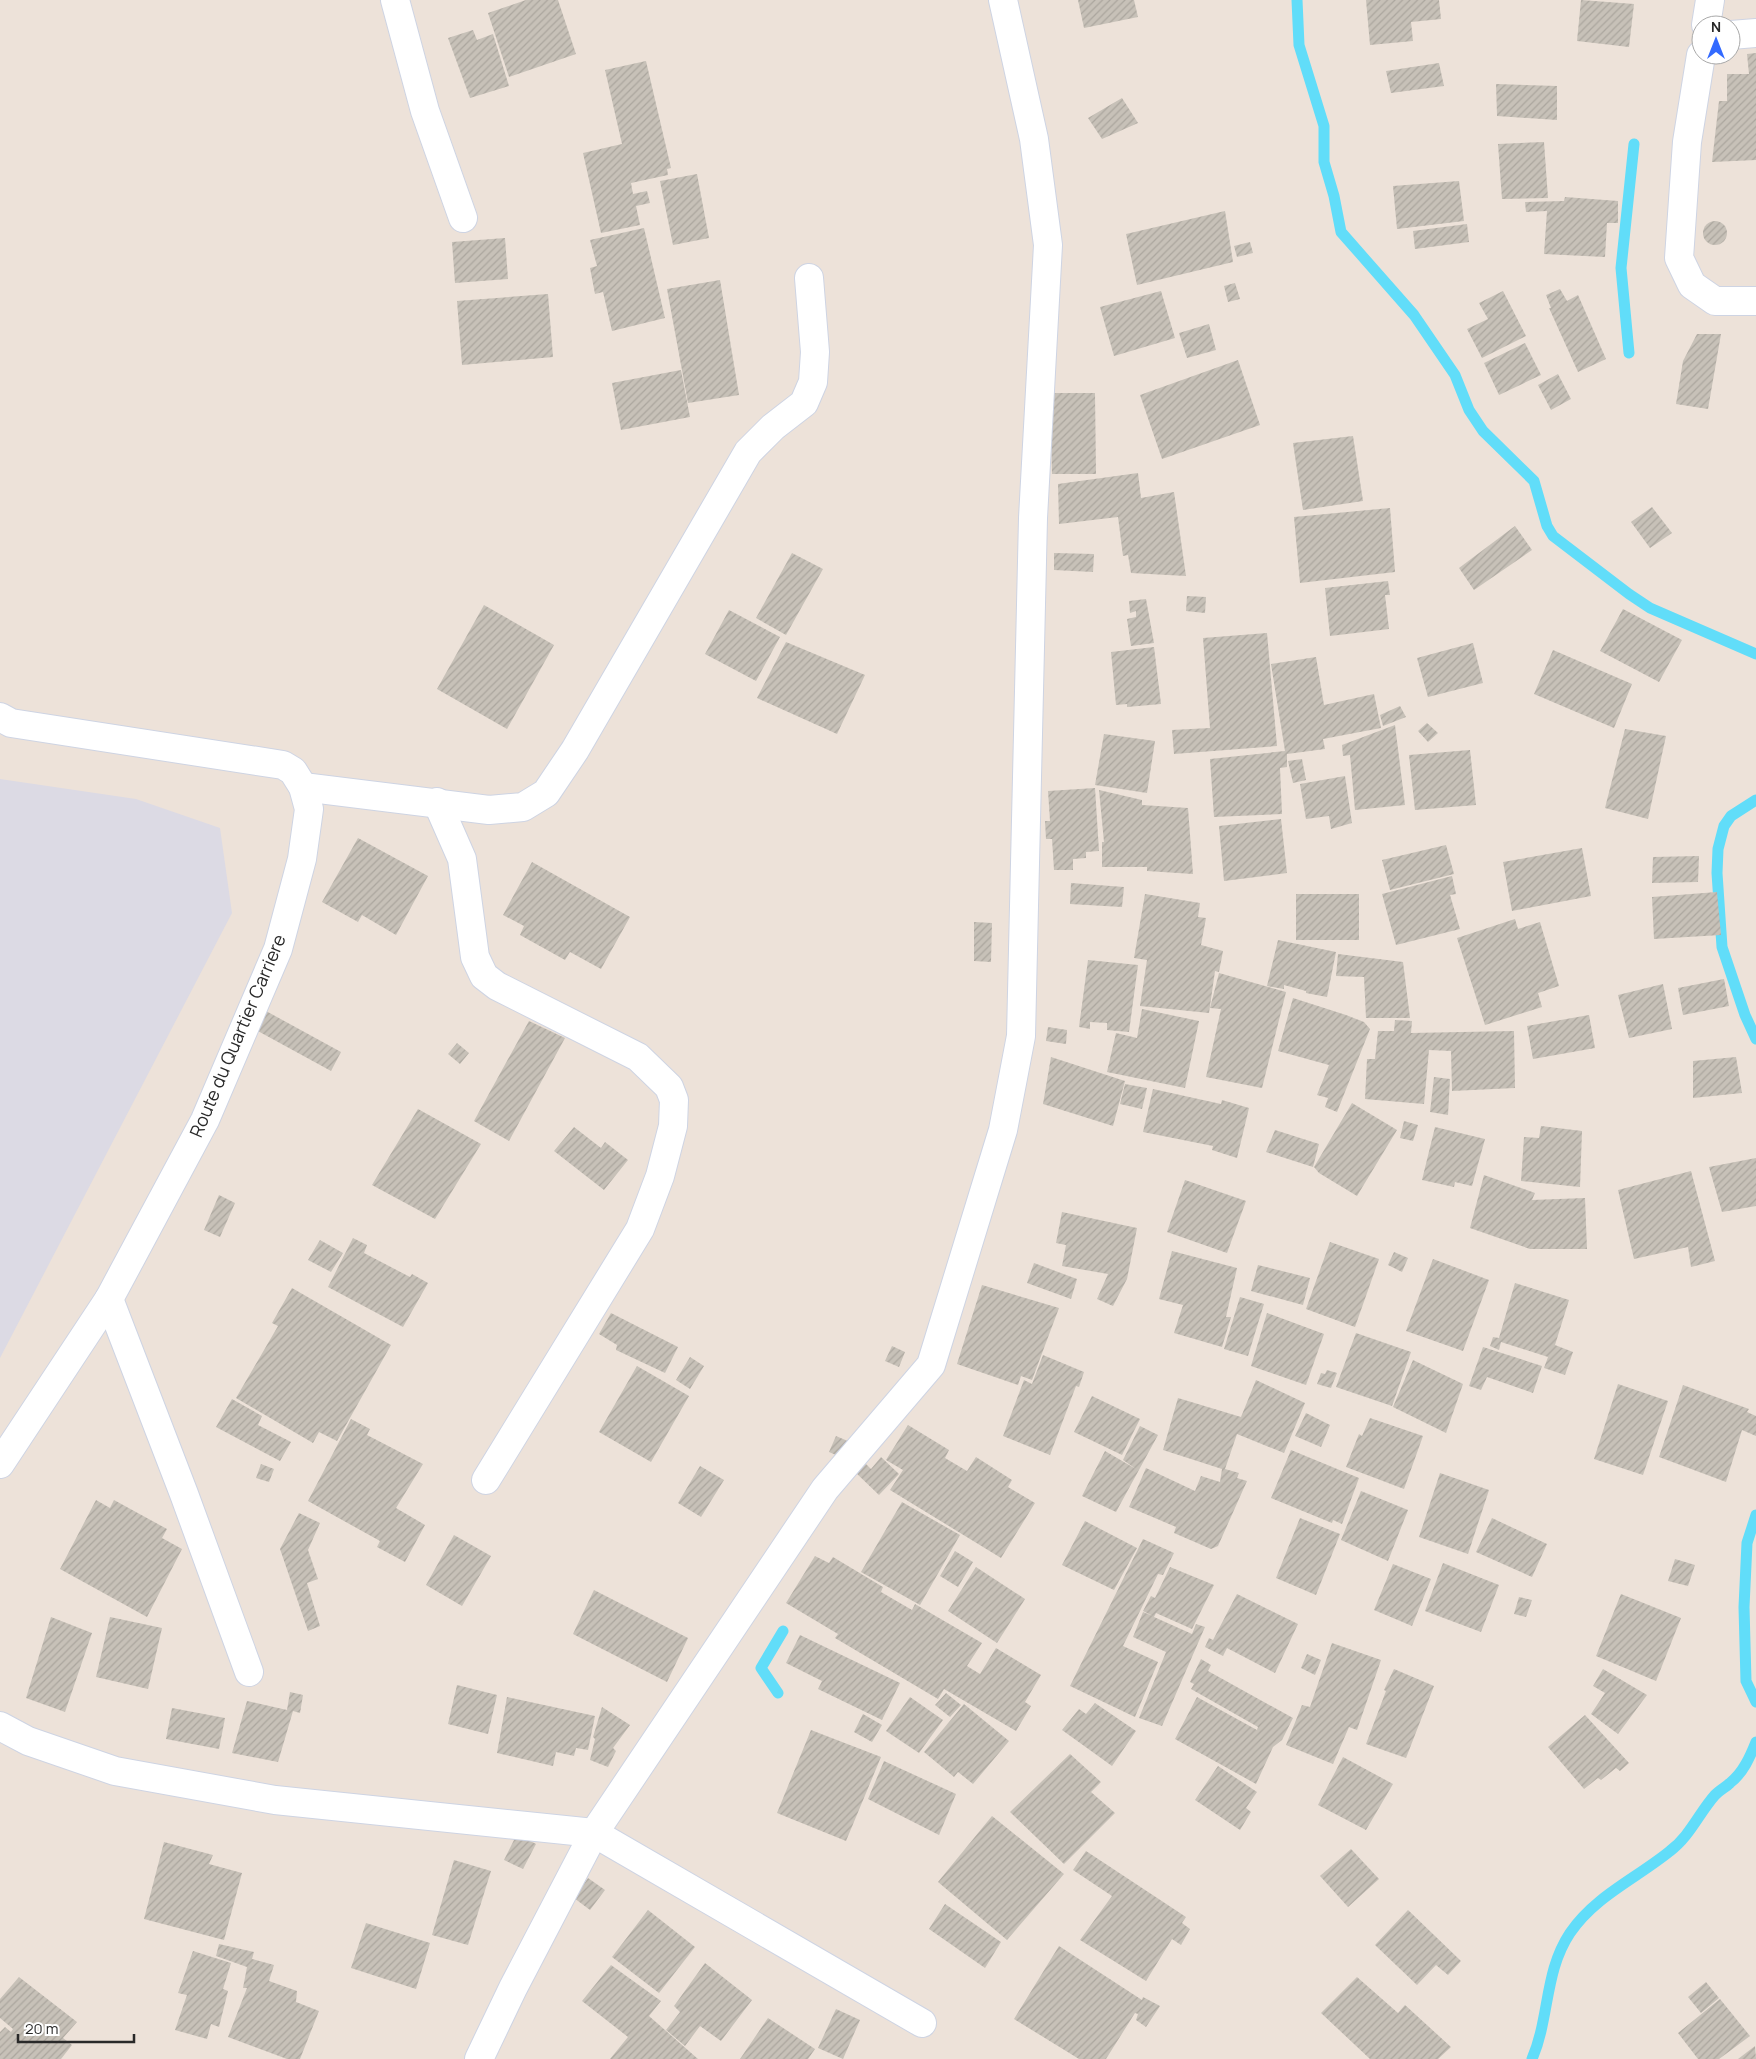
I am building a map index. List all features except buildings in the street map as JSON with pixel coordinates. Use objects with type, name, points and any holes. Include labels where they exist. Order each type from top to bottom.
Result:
[{"type":"street","points":[[395,0],[425,111],[463,218]]},
{"type":"street","points":[[479,2059],[513,1988],[594,1833],[826,1489],[931,1365],[1003,1130],[1021,1036],[1033,518],[1048,245],[1034,139],[1003,0]]},
{"type":"street","points":[[1708,15],[1710,0]]},
{"type":"street","points":[[1741,34],[1756,33]]},
{"type":"street","points":[[1699,65],[1687,142],[1679,258],[1692,285],[1715,300],[1756,301]]},
{"type":"street","points":[[303,787],[437,802],[489,810],[524,807],[546,793],[575,750],[748,452],[773,427],[804,403],[814,375],[809,278]]},
{"type":"street","name":"Route du Quartier Carriere","points":[[0,717],[11,724],[283,765],[294,771],[303,787],[309,808],[302,859],[278,949],[206,1120],[109,1299],[0,1464]]},
{"type":"street","points":[[437,802],[462,859],[475,957],[484,976],[497,986],[638,1057],[669,1087],[674,1100],[673,1126],[660,1176],[640,1229],[486,1480]]},
{"type":"street","points":[[109,1299],[184,1494],[248,1672]]},
{"type":"street","points":[[0,1726],[28,1741],[115,1771],[275,1800],[594,1833],[922,2024]]},
{"type":"shaded area","points":[[0,779],[136,799],[220,828],[232,913],[0,1358]]},
{"type":"waterway","points":[[1297,0],[1299,45],[1324,126],[1324,162],[1334,196],[1341,232],[1414,315],[1455,375],[1469,410],[1483,431],[1534,481],[1547,526],[1553,536],[1650,608],[1756,654]]},
{"type":"waterway","points":[[1629,353],[1621,268],[1634,144]]},
{"type":"waterway","points":[[1756,800],[1731,816],[1724,826],[1718,849],[1717,873],[1722,947],[1745,1015],[1756,1039]]},
{"type":"waterway","points":[[1756,1515],[1747,1543],[1744,1607],[1746,1681],[1756,1702]]},
{"type":"waterway","points":[[778,1693],[761,1668],[783,1631]]},
{"type":"waterway","points":[[1532,2059],[1542,2027],[1551,1979],[1562,1948],[1570,1933],[1580,1920],[1604,1898],[1677,1845],[1715,1795],[1739,1774],[1749,1759],[1756,1742]]}]
